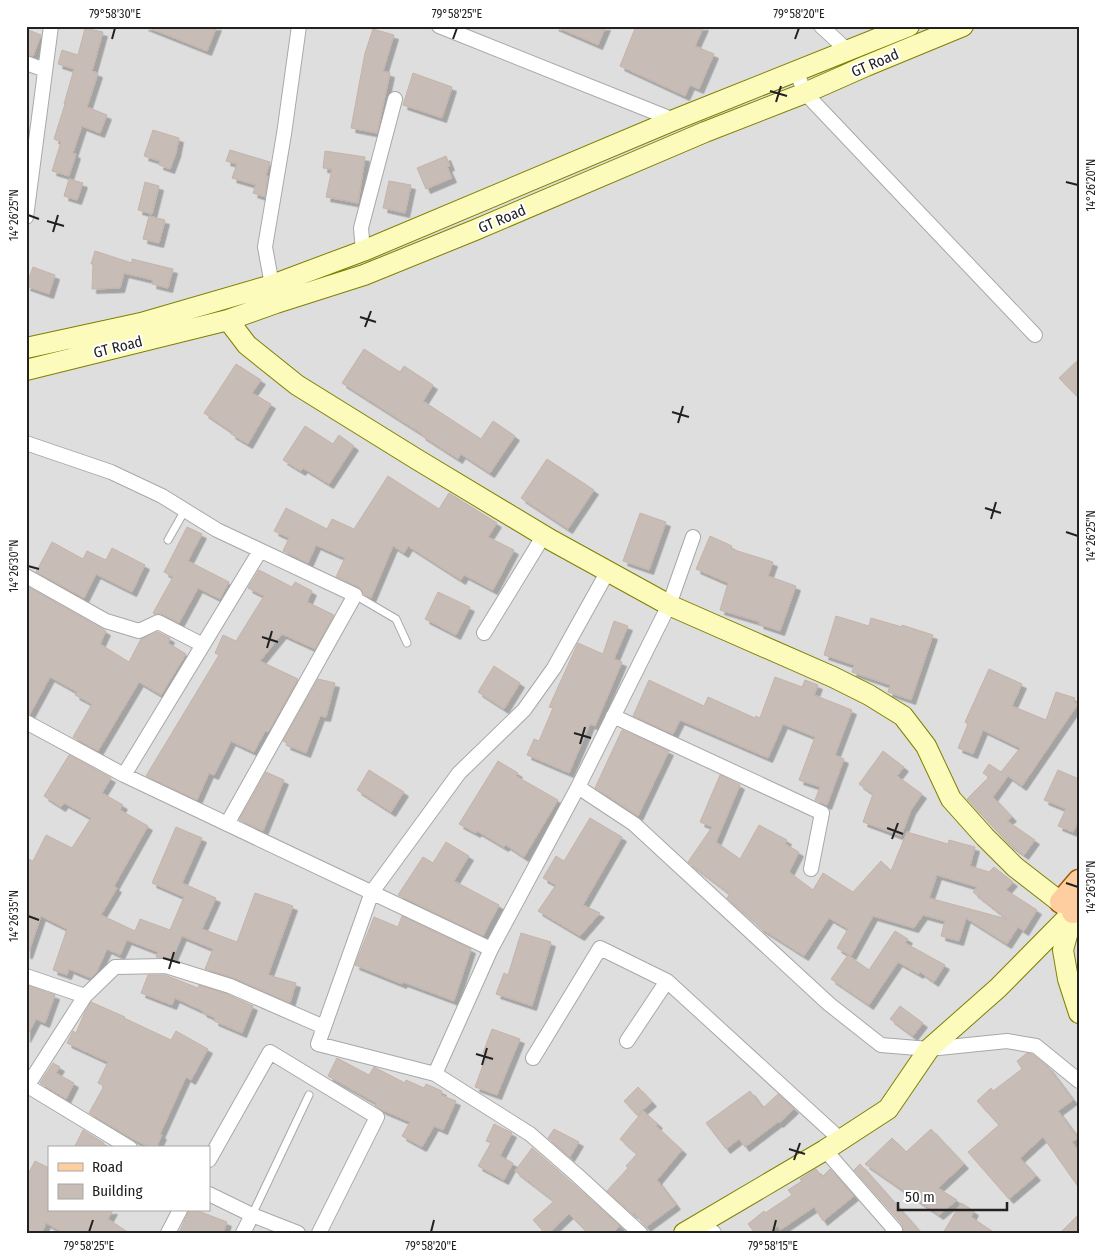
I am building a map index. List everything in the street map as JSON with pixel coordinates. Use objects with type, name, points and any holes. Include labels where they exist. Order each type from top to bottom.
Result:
[{"type":"main road","points":[[26,348],[140,323],[272,285],[363,251],[674,120],[909,26]]},
{"type":"main road","name":"GT Road","points":[[26,370],[228,320],[364,275],[705,132],[805,94],[866,66],[963,26]]},
{"type":"main road","points":[[228,320],[247,345],[297,384],[418,460],[544,535],[668,604],[833,677],[869,695],[903,716],[926,746],[951,799],[1015,867],[1071,906]]},
{"type":"main road","points":[[1079,881],[1071,906],[1063,950],[1068,980],[1079,1013]]},
{"type":"main road","points":[[700,1230],[888,1109],[929,1050],[998,988],[1071,906]]},
{"type":"street","points":[[26,217],[51,26]]},
{"type":"street","points":[[272,285],[265,247],[284,134],[299,26]]},
{"type":"street","points":[[439,26],[674,120]]},
{"type":"street","points":[[821,26],[848,50]]},
{"type":"street","points":[[26,63],[45,70]]},
{"type":"street","points":[[796,71],[805,94],[1035,335]]},
{"type":"street","points":[[363,251],[361,228],[395,99]]},
{"type":"street","points":[[26,443],[111,472],[162,496],[217,530],[355,595],[227,824]]},
{"type":"street","points":[[484,633],[544,535]]},
{"type":"street","points":[[435,1074],[491,949],[578,787],[668,604],[694,537]]},
{"type":"street","points":[[124,775],[260,551]]},
{"type":"street","points":[[608,571],[554,668],[524,710],[459,772],[372,892],[318,1044],[435,1074],[530,1134],[640,1233]]},
{"type":"street","points":[[26,576],[106,621],[139,631],[158,622],[204,645]]},
{"type":"street","points":[[613,716],[822,813],[811,869]]},
{"type":"street","points":[[26,722],[124,775],[491,949]]},
{"type":"street","points":[[578,787],[634,824],[829,1004],[881,1045],[929,1050],[1007,1041],[1036,1046],[1079,1081]]},
{"type":"street","points":[[533,1058],[600,948],[667,981],[833,1145],[895,1230],[892,1233]]},
{"type":"street","points":[[127,1146],[27,1086],[85,996],[115,967],[166,966],[230,986],[324,1026]]},
{"type":"street","points":[[26,976],[85,996]]},
{"type":"street","points":[[627,1041],[667,981]]},
{"type":"street","points":[[210,1158],[270,1052],[377,1117],[318,1233]]},
{"type":"street","points":[[210,1194],[252,1215],[298,1233]]},
{"type":"street","points":[[168,1233],[179,1212]]},
{"type":"street","points":[[243,1233],[252,1215]]},
{"type":"lane","points":[[168,540],[185,510]]},
{"type":"lane","points":[[355,595],[396,619],[407,643]]},
{"type":"lane","points":[[252,1215],[308,1095]]},
{"type":"shaded area","points":[[26,26],[1079,26],[1079,1233],[26,1233]]},
{"type":"building","points":[[144,26],[217,26],[207,51]]},
{"type":"building","points":[[554,26],[606,26],[598,45]]},
{"type":"building","points":[[636,26],[704,26],[695,46],[714,54],[699,89],[690,85],[685,96],[620,66]]},
{"type":"building","points":[[85,28],[103,32],[92,71],[98,73],[87,107],[107,115],[100,133],[82,126],[73,153],[76,154],[69,176],[52,171],[61,142],[54,139],[74,69],[58,64],[62,50],[78,55]]},
{"type":"building","points":[[26,29],[41,35],[33,56],[26,54]]},
{"type":"building","points":[[373,29],[394,35],[383,71],[390,73],[377,133],[351,128],[365,53]]},
{"type":"building","points":[[413,73],[452,87],[442,118],[403,105]]},
{"type":"building","points":[[153,130],[179,138],[170,169],[159,165],[160,161],[144,156]]},
{"type":"building","points":[[230,150],[270,162],[266,175],[268,176],[265,197],[253,193],[256,185],[232,178],[237,164],[226,161]]},
{"type":"building","points":[[325,151],[365,157],[358,203],[326,197],[332,169],[323,168]]},
{"type":"building","points":[[446,156],[450,166],[447,167],[452,178],[426,189],[417,168]]},
{"type":"building","points":[[69,179],[83,183],[77,200],[64,196]]},
{"type":"building","points":[[389,181],[411,185],[405,213],[383,208]]},
{"type":"building","points":[[145,182],[159,186],[152,214],[138,210]]},
{"type":"building","points":[[149,216],[165,220],[159,243],[143,239]]},
{"type":"building","points":[[95,251],[132,263],[132,259],[173,269],[168,288],[152,284],[153,280],[124,273],[120,288],[92,289],[93,264],[91,264]]},
{"type":"building","points":[[33,267],[55,275],[49,294],[26,286]]},
{"type":"building","points":[[364,349],[400,372],[404,366],[433,385],[423,401],[481,439],[493,421],[515,436],[490,473],[461,454],[458,459],[342,383]]},
{"type":"building","points":[[1079,359],[1079,398],[1059,378]]},
{"type":"building","points":[[236,364],[261,380],[252,393],[271,404],[248,444],[231,434],[232,432],[204,413]]},
{"type":"building","points":[[305,426],[333,444],[339,435],[354,446],[329,484],[303,468],[301,471],[283,460]]},
{"type":"building","points":[[547,459],[594,490],[568,529],[521,498]]},
{"type":"building","points":[[388,476],[439,509],[449,493],[497,523],[488,537],[514,550],[493,590],[464,575],[461,580],[408,546],[404,553],[393,546],[371,598],[364,594],[359,587],[336,577],[345,558],[316,545],[308,563],[283,551],[289,538],[274,531],[286,508],[327,529],[332,519],[354,529]]},
{"type":"building","points":[[640,513],[666,522],[649,570],[623,561]]},
{"type":"building","points":[[187,527],[202,534],[188,561],[229,582],[220,599],[198,588],[179,623],[162,614],[153,613],[173,577],[164,572]]},
{"type":"building","points":[[710,536],[732,546],[731,549],[773,562],[768,576],[796,586],[780,631],[759,624],[760,622],[720,610],[728,583],[696,569]]},
{"type":"building","points":[[52,542],[83,559],[87,551],[106,560],[112,548],[145,565],[132,592],[96,574],[84,598],[36,572]]},
{"type":"building","points":[[259,570],[292,587],[295,582],[312,591],[307,602],[334,615],[315,649],[282,634],[260,661],[298,679],[268,732],[265,731],[254,752],[231,741],[214,775],[209,773],[197,800],[146,776],[219,655],[215,653],[223,635],[236,641],[264,596],[248,588]]},
{"type":"building","points":[[28,587],[106,631],[100,644],[129,662],[141,639],[158,632],[170,638],[168,643],[186,654],[161,695],[139,682],[98,751],[73,737],[92,704],[75,695],[77,692],[50,677],[30,714],[26,713],[26,590]]},
{"type":"building","points":[[438,592],[470,607],[456,635],[425,619]]},
{"type":"building","points":[[836,616],[869,626],[871,618],[933,635],[911,700],[888,692],[890,685],[852,672],[854,665],[824,655]]},
{"type":"building","points":[[614,621],[628,626],[614,659],[622,662],[595,726],[590,724],[569,773],[527,755],[534,739],[539,741],[553,708],[549,707],[578,643],[603,654]]},
{"type":"building","points":[[494,666],[520,683],[504,709],[478,692]]},
{"type":"building","points":[[989,669],[1022,684],[1012,706],[1046,720],[1056,692],[1075,698],[1074,702],[1078,704],[1022,786],[1008,776],[993,797],[1012,817],[1007,821],[1035,840],[1024,855],[1009,844],[967,799],[989,777],[983,773],[989,764],[1001,772],[1020,748],[983,730],[973,754],[958,748],[968,724],[965,722]]},
{"type":"building","points":[[775,677],[802,687],[805,680],[818,685],[814,695],[852,710],[835,755],[844,759],[827,805],[815,800],[820,787],[799,780],[815,737],[783,724],[768,758],[680,720],[673,734],[633,716],[649,680],[704,706],[708,697],[755,718],[756,716],[760,718]]},
{"type":"building","points":[[318,679],[335,683],[326,717],[320,716],[306,753],[286,745],[287,743],[283,741]]},
{"type":"building","points":[[622,730],[669,751],[638,816],[595,788]]},
{"type":"building","points":[[883,751],[904,767],[897,776],[922,794],[911,810],[901,836],[863,822],[873,794],[859,784]]},
{"type":"building","points":[[69,755],[111,778],[102,793],[123,805],[120,810],[148,826],[114,886],[117,888],[101,915],[135,931],[140,919],[170,930],[184,897],[152,883],[176,827],[202,838],[182,883],[216,898],[202,929],[237,942],[255,893],[293,906],[268,975],[296,983],[290,1003],[234,978],[205,969],[213,949],[182,936],[172,959],[156,957],[158,952],[127,940],[120,955],[107,949],[96,973],[91,978],[69,969],[67,975],[53,970],[67,929],[41,916],[28,954],[26,954],[26,858],[33,861],[46,835],[72,848],[91,818],[64,803],[61,807],[44,796]]},
{"type":"building","points":[[498,761],[518,773],[516,776],[558,800],[524,857],[506,845],[504,847],[477,831],[476,833],[459,824]]},
{"type":"building","points":[[369,770],[404,792],[391,812],[357,790]]},
{"type":"building","points":[[1058,770],[1079,779],[1079,820],[1073,832],[1058,826],[1066,809],[1044,800]]},
{"type":"building","points":[[266,772],[284,780],[263,831],[239,820]]},
{"type":"building","points":[[720,775],[740,785],[716,842],[740,859],[759,825],[787,840],[785,844],[799,852],[789,872],[813,890],[823,873],[853,892],[881,861],[891,871],[907,832],[948,844],[949,840],[975,847],[970,866],[989,872],[994,867],[1013,882],[1006,890],[1037,910],[1024,931],[1018,927],[1007,944],[966,918],[959,941],[941,936],[945,921],[923,915],[914,928],[873,916],[851,956],[837,948],[848,929],[829,918],[804,956],[760,928],[727,898],[730,894],[688,862],[712,827],[700,822]],"holes":[[[937,875],[977,887],[973,892],[1007,919],[929,898]]]},
{"type":"building","points":[[590,818],[622,837],[583,905],[600,913],[580,936],[538,911],[556,885],[543,878],[556,856],[564,861]]},
{"type":"building","points":[[446,842],[469,856],[454,881],[499,905],[483,936],[398,895],[423,857],[433,863]]},
{"type":"building","points":[[402,916],[471,949],[454,1001],[403,982],[402,984],[355,965],[374,917],[398,927]]},
{"type":"building","points":[[895,931],[908,939],[905,943],[945,965],[934,982],[920,972],[919,974],[898,962],[869,1005],[831,979],[848,955],[869,970]]},
{"type":"building","points":[[521,933],[551,942],[532,1006],[496,994],[504,973],[508,975]]},
{"type":"building","points":[[148,975],[165,975],[198,988],[199,985],[227,994],[253,1006],[242,1033],[214,1021],[215,1018],[175,998],[172,1005],[141,993]]},
{"type":"building","points":[[26,985],[55,995],[45,1023],[36,1019],[26,1038]]},
{"type":"building","points":[[91,1002],[171,1040],[176,1031],[208,1049],[191,1080],[186,1077],[160,1134],[162,1135],[157,1146],[147,1146],[89,1113],[104,1086],[98,1083],[108,1062],[67,1043],[73,1031],[76,1033]]},
{"type":"building","points":[[900,1006],[923,1023],[913,1036],[890,1019]]},
{"type":"building","points":[[492,1029],[520,1039],[497,1095],[475,1087],[487,1054],[483,1053]]},
{"type":"building","points":[[1027,1053],[1032,1054],[1048,1067],[1073,1100],[1058,1111],[1078,1138],[1072,1142],[1079,1152],[1079,1188],[1043,1137],[1020,1158],[1036,1176],[1009,1199],[968,1152],[999,1125],[977,1101],[991,1088],[993,1091],[1022,1069],[1017,1061]]},
{"type":"building","points":[[337,1058],[369,1075],[374,1067],[405,1083],[406,1080],[424,1088],[426,1084],[442,1091],[441,1095],[456,1101],[443,1130],[434,1126],[422,1147],[402,1136],[410,1122],[382,1110],[375,1106],[376,1103],[328,1076]]},
{"type":"building","points":[[53,1063],[60,1067],[56,1073],[74,1083],[66,1099],[40,1083]]},
{"type":"building","points":[[638,1087],[652,1102],[637,1115],[624,1101]]},
{"type":"building","points":[[750,1091],[763,1108],[778,1094],[794,1109],[779,1123],[745,1147],[739,1139],[726,1149],[706,1123]]},
{"type":"building","points":[[643,1111],[682,1150],[657,1180],[676,1205],[646,1227],[634,1213],[607,1191],[628,1168],[626,1166],[637,1154],[620,1139]]},
{"type":"building","points":[[494,1124],[512,1133],[500,1156],[513,1163],[504,1180],[478,1166],[491,1143],[486,1141]]},
{"type":"building","points":[[554,1129],[579,1142],[570,1157],[548,1138]]},
{"type":"building","points":[[931,1129],[964,1164],[938,1188],[957,1200],[939,1215],[865,1164],[892,1138],[906,1152]]},
{"type":"building","points":[[83,1130],[104,1143],[103,1146],[75,1146]]},
{"type":"building","points":[[532,1148],[620,1226],[613,1233],[588,1233],[569,1214],[549,1233],[545,1233],[533,1220],[554,1201],[515,1171]]},
{"type":"building","points":[[35,1161],[48,1168],[48,1212],[112,1212],[108,1219],[129,1233],[64,1233],[46,1223],[42,1233],[26,1233],[26,1178]]},
{"type":"building","points":[[860,1164],[921,1233],[903,1233],[902,1224],[854,1170]]},
{"type":"building","points":[[816,1169],[822,1177],[830,1169],[854,1196],[823,1221],[814,1207],[780,1230],[778,1226],[770,1233],[755,1233],[748,1224],[764,1211],[765,1213],[792,1195],[788,1190],[802,1181],[800,1179]]},
{"type":"building","points":[[961,1203],[974,1211],[971,1217],[995,1233],[943,1233]]},
{"type":"building","points":[[188,1212],[201,1212],[227,1222],[223,1233],[179,1233]]},
{"type":"building","points":[[1079,1214],[1079,1233],[1060,1233]]}]
